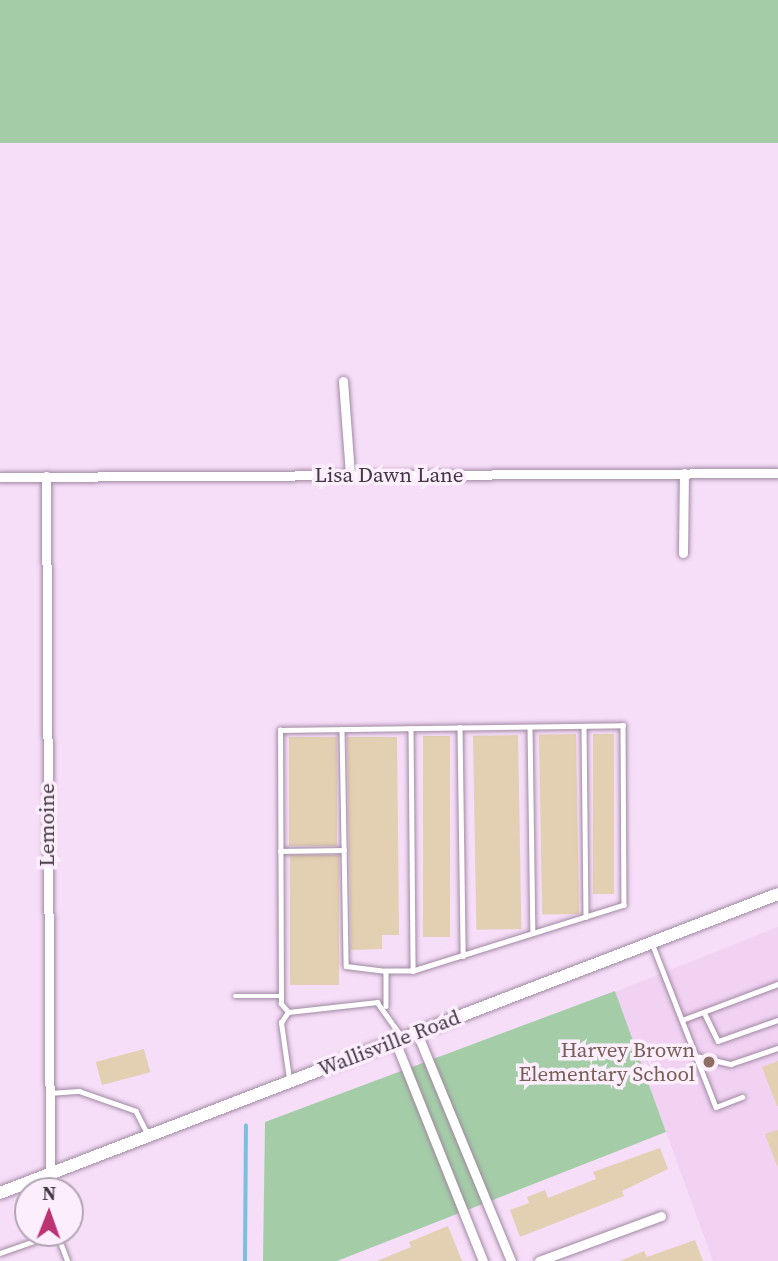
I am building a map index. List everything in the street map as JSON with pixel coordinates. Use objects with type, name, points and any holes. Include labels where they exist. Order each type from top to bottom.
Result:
[{"type":"main road","name":"Wallisville Road","points":[[46,1177],[50,1173],[778,894]]},
{"type":"street","points":[[343,381],[350,475]]},
{"type":"street","points":[[684,473],[684,553]]},
{"type":"street","name":"Lisa Dawn Lane","points":[[0,477],[778,473]]},
{"type":"street","name":"Lemoine","points":[[46,477],[50,1173]]},
{"type":"street","points":[[417,1033],[511,1261]]},
{"type":"street","points":[[399,1040],[483,1261]]},
{"type":"street","points":[[539,1261],[661,1216]]},
{"type":"lane","points":[[290,1082],[281,1042],[288,1012],[281,996],[280,730],[460,727],[530,726],[584,726],[623,725],[624,905],[413,971],[346,966],[342,729]]},
{"type":"lane","points":[[530,726],[533,933]]},
{"type":"lane","points":[[584,726],[586,917]]},
{"type":"lane","points":[[460,727],[463,956]]},
{"type":"lane","points":[[411,728],[413,971]]},
{"type":"lane","points":[[280,850],[344,850]]},
{"type":"lane","points":[[652,942],[716,1107],[742,1097]]},
{"type":"lane","points":[[386,971],[386,1006],[399,1040]]},
{"type":"lane","points":[[682,1020],[778,984]]},
{"type":"lane","points":[[235,996],[281,996]]},
{"type":"lane","points":[[288,1012],[377,1002],[386,1006]]},
{"type":"lane","points":[[704,1012],[718,1041],[778,1020]]},
{"type":"lane","points":[[696,1056],[731,1063],[778,1048]]},
{"type":"lane","points":[[48,1093],[79,1091],[136,1111],[148,1136]]},
{"type":"shaded area","name":"Harvey Brown Elementary School","points":[[778,927],[778,1261],[713,1261],[615,992]]},
{"type":"green space","points":[[0,0],[778,0],[778,143],[0,143]]},
{"type":"green space","points":[[615,991],[666,1132],[337,1261],[263,1261],[265,1122]]},
{"type":"building","points":[[576,734],[579,914],[542,915],[539,735]]},
{"type":"building","points":[[593,734],[614,734],[614,894],[593,894]]},
{"type":"building","points":[[518,735],[521,929],[476,930],[473,736]]},
{"type":"building","points":[[423,736],[450,736],[450,937],[423,937]]},
{"type":"building","points":[[289,737],[337,737],[337,846],[289,846]]},
{"type":"building","points":[[347,737],[397,737],[399,935],[382,935],[382,949],[351,950]]},
{"type":"building","points":[[290,855],[339,855],[339,985],[290,985]]},
{"type":"building","points":[[144,1049],[150,1072],[102,1085],[96,1062]]},
{"type":"building","points":[[778,1061],[778,1106],[777,1106],[762,1067]]},
{"type":"building","points":[[778,1130],[778,1165],[777,1166],[765,1134]]},
{"type":"building","points":[[660,1148],[668,1169],[622,1191],[624,1196],[520,1237],[510,1210],[529,1203],[527,1197],[545,1190],[548,1198],[596,1179],[593,1172]]},
{"type":"building","points":[[448,1226],[462,1261],[377,1261],[411,1247],[409,1242]]},
{"type":"building","points":[[695,1240],[703,1261],[620,1261],[644,1251],[647,1257]]},
{"type":"waterway","points":[[245,1261],[246,1126]]},
{"type":"place","name":"Harvey Brown Elementary School","points":[[709,1062]]}]
